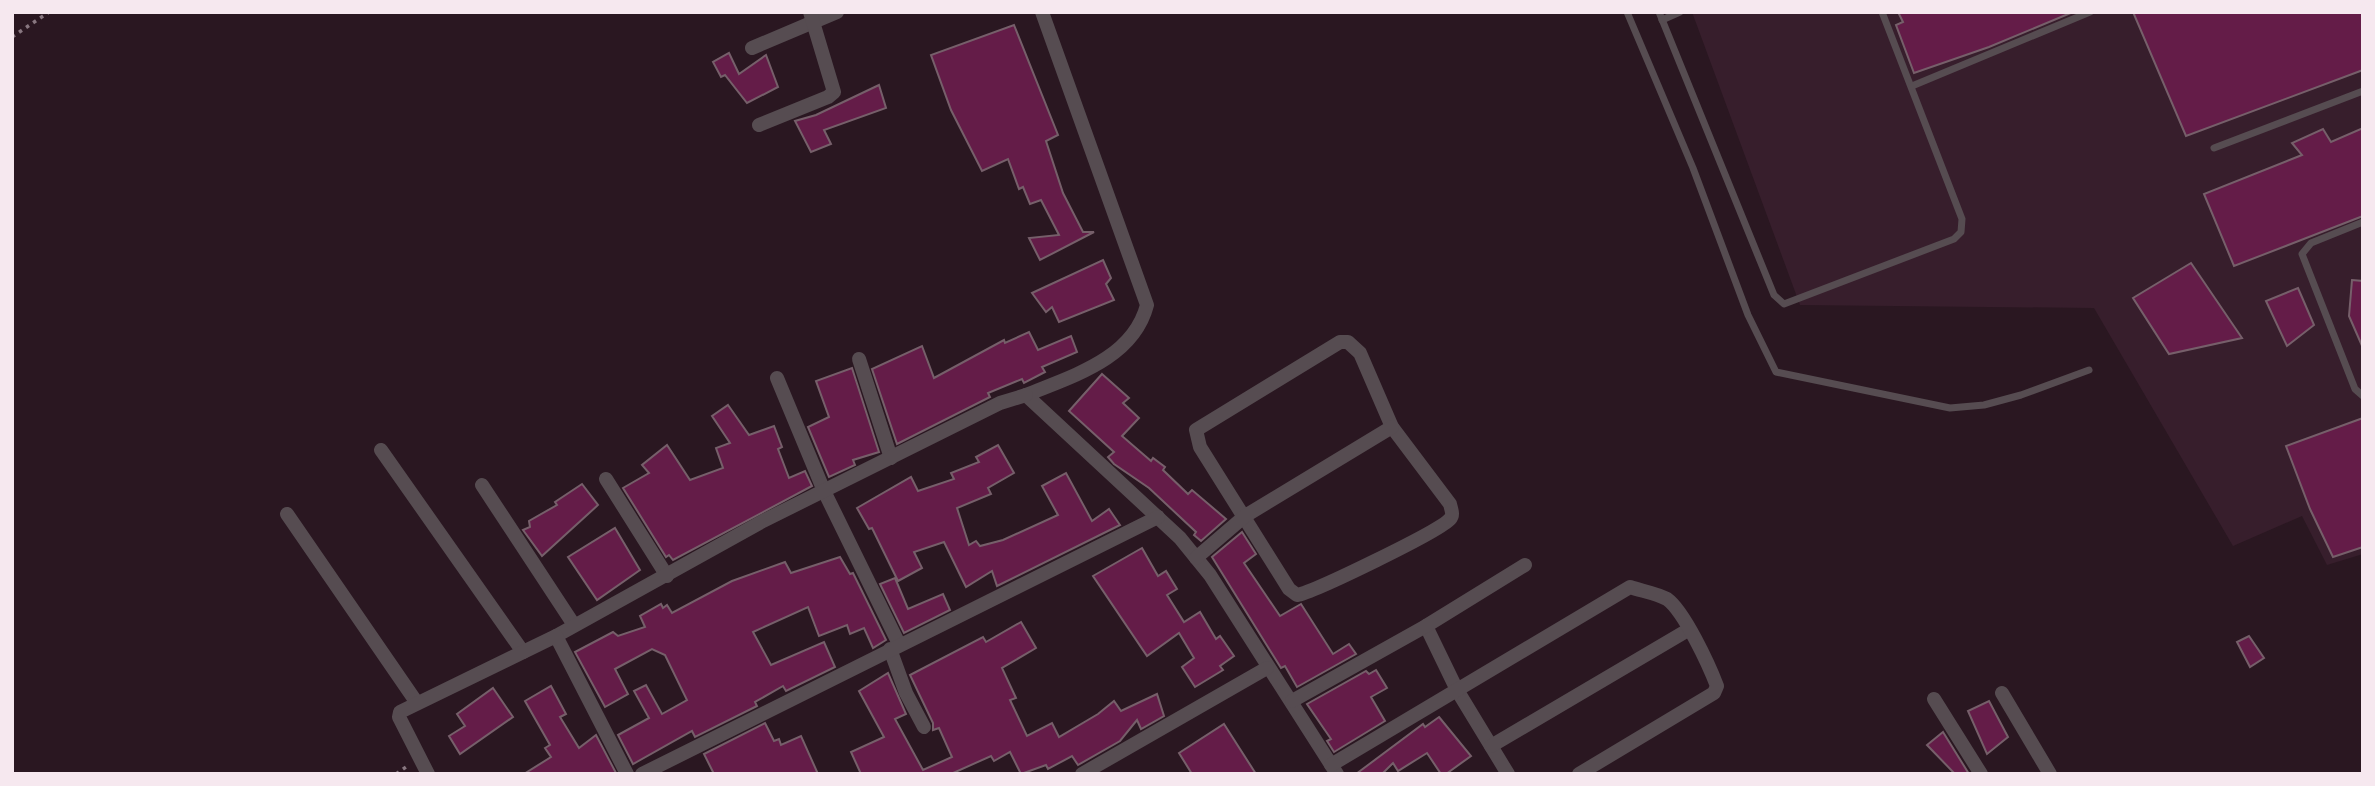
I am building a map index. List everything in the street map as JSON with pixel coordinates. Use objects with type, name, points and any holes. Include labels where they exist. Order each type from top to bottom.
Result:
[{"type":"street","points":[[752,48],[812,17],[838,12]]},
{"type":"street","points":[[428,774],[399,718],[403,709],[556,636],[763,521],[1000,403],[1026,395],[1102,362],[1129,339],[1144,314],[1145,296],[1045,13]]},
{"type":"street","points":[[760,124],[828,97],[834,92],[812,17]]},
{"type":"street","points":[[1340,342],[1348,342],[1360,353],[1392,427],[1450,503],[1450,519],[1429,532],[1297,595],[1289,589],[1200,447],[1195,434],[1198,427],[1340,342]]},
{"type":"street","points":[[859,359],[891,458]]},
{"type":"street","points":[[777,378],[824,491],[895,647],[906,692],[924,727]]},
{"type":"street","points":[[1026,395],[1158,517],[1196,558],[1334,769],[1457,690],[1630,587],[1670,601],[1711,672],[1717,686],[1714,693],[1579,774]]},
{"type":"street","points":[[1196,558],[1245,516],[1392,427]]},
{"type":"street","points":[[381,450],[523,652]]},
{"type":"street","points":[[607,479],[667,576]]},
{"type":"street","points":[[482,485],[574,625]]},
{"type":"street","points":[[287,514],[417,703]]},
{"type":"street","points":[[642,774],[1158,517]]},
{"type":"street","points":[[1292,701],[1426,626],[1525,565]]},
{"type":"street","points":[[1426,626],[1457,690],[1508,774]]},
{"type":"street","points":[[1491,746],[1688,630]]},
{"type":"street","points":[[556,636],[627,774]]},
{"type":"street","points":[[1082,774],[1267,668]]},
{"type":"street","points":[[2002,693],[2050,774]]},
{"type":"street","points":[[1934,699],[1981,774]]},
{"type":"lane","points":[[1627,12],[1693,168],[1748,315],[1776,372],[1950,408],[1984,405],[2021,395],[2089,370]]},
{"type":"lane","points":[[1680,12],[1660,16],[1774,295],[1784,304],[1954,239],[1961,232],[1962,219],[1882,12]]},
{"type":"lane","points":[[1912,86],[2090,12]]},
{"type":"lane","points":[[2214,148],[2363,91]]},
{"type":"lane","points":[[2363,222],[2311,243],[2302,254],[2355,389],[2363,396]]},
{"type":"path","points":[[12,37],[49,12]]},
{"type":"shaded area","points":[[1692,12],[2363,12],[2363,554],[2327,565],[2302,516],[2233,546],[2094,308],[1800,305]]},
{"type":"building","points":[[1898,12],[2073,12],[1989,47],[1914,73],[1896,25],[1903,22]]},
{"type":"building","points":[[2133,12],[2363,12],[2363,70],[2186,136]]},
{"type":"building","points":[[1014,25],[1058,135],[1046,141],[1063,193],[1083,232],[1094,232],[1040,260],[1029,238],[1059,235],[1041,200],[1030,204],[1023,187],[1019,189],[1008,159],[982,171],[951,110],[931,55]]},
{"type":"building","points":[[729,53],[739,74],[766,55],[778,87],[747,103],[725,75],[721,77],[713,62]]},
{"type":"building","points":[[879,85],[886,108],[824,130],[831,144],[811,152],[795,121],[816,115]]},
{"type":"building","points":[[2363,128],[2363,216],[2234,266],[2204,194],[2302,155],[2292,143],[2323,129],[2331,142]]},
{"type":"building","points":[[1103,260],[1111,278],[1106,284],[1114,300],[1059,322],[1052,307],[1046,312],[1032,293]]},
{"type":"building","points":[[2191,263],[2242,338],[2169,354],[2133,298]]},
{"type":"building","points":[[2352,280],[2363,281],[2363,348],[2349,316]]},
{"type":"building","points":[[2298,288],[2314,325],[2287,346],[2266,301]]},
{"type":"building","points":[[1029,332],[1038,350],[1071,336],[1077,352],[1042,367],[1045,372],[1024,383],[1022,379],[988,393],[990,397],[897,444],[872,369],[922,346],[934,378],[1004,340],[1005,343]]},
{"type":"building","points":[[852,368],[879,452],[853,460],[855,465],[829,477],[808,427],[829,417],[816,381]]},
{"type":"building","points":[[1102,374],[1129,398],[1123,403],[1139,418],[1122,436],[1151,461],[1153,458],[1165,467],[1163,470],[1188,494],[1192,490],[1226,519],[1201,541],[1194,535],[1196,532],[1149,488],[1114,464],[1108,457],[1114,452],[1069,411]]},
{"type":"building","points":[[728,405],[749,435],[774,426],[782,447],[778,449],[789,478],[805,471],[812,486],[673,560],[669,555],[666,557],[623,488],[649,473],[642,465],[667,445],[690,480],[723,468],[716,448],[730,443],[712,416]]},
{"type":"building","points":[[2363,418],[2363,547],[2333,557],[2310,509],[2286,446]]},
{"type":"building","points":[[998,445],[1014,473],[988,488],[991,494],[957,508],[969,545],[976,541],[980,546],[1003,540],[1058,515],[1042,486],[1066,473],[1092,521],[1109,509],[1120,525],[997,586],[992,571],[966,587],[944,542],[914,552],[922,568],[898,581],[872,528],[869,529],[857,508],[911,477],[918,491],[954,479],[951,473],[979,462],[976,457]]},
{"type":"building","points":[[582,484],[598,505],[542,556],[523,530],[530,527],[529,521],[557,505],[555,502]]},
{"type":"building","points":[[615,528],[640,570],[597,600],[568,557]]},
{"type":"building","points":[[1242,532],[1256,554],[1244,563],[1280,616],[1301,604],[1333,654],[1349,644],[1356,654],[1297,687],[1285,666],[1281,668],[1212,557]]},
{"type":"building","points":[[1142,548],[1158,576],[1166,571],[1177,589],[1167,595],[1184,622],[1200,612],[1216,639],[1220,636],[1234,656],[1220,666],[1223,670],[1195,687],[1182,667],[1194,658],[1179,633],[1147,656],[1093,576]]},
{"type":"building","points":[[840,557],[850,574],[853,573],[886,640],[873,648],[864,628],[850,634],[847,625],[819,636],[808,607],[753,632],[771,665],[824,642],[835,667],[786,691],[783,686],[755,702],[757,706],[695,737],[692,731],[633,764],[618,735],[649,718],[634,691],[646,685],[662,714],[687,700],[665,655],[652,649],[615,669],[628,694],[605,707],[575,652],[613,632],[618,636],[645,627],[640,616],[661,604],[663,608],[667,605],[672,613],[732,581],[785,562],[791,573]]},
{"type":"building","points":[[895,578],[908,609],[943,594],[950,610],[904,633],[880,584]]},
{"type":"building","points":[[1021,622],[1036,648],[1002,668],[1016,698],[1010,700],[1027,736],[1052,723],[1059,737],[1098,714],[1114,701],[1121,711],[1157,694],[1164,716],[1141,729],[1137,720],[1120,741],[1078,765],[1072,756],[1048,769],[1046,765],[1021,774],[1010,752],[994,761],[991,756],[951,774],[861,774],[851,752],[884,737],[859,691],[888,673],[906,714],[895,719],[923,770],[952,757],[939,728],[933,730],[933,723],[910,675],[983,637],[986,642]]},
{"type":"building","points":[[2249,636],[2264,658],[2250,667],[2237,642]]},
{"type":"building","points":[[1376,670],[1387,688],[1371,697],[1385,721],[1334,752],[1327,741],[1331,739],[1307,704],[1366,671],[1369,674]]},
{"type":"building","points":[[551,686],[566,714],[560,717],[579,748],[596,735],[616,773],[524,774],[551,757],[545,748],[550,745],[525,701]]},
{"type":"building","points":[[493,688],[513,717],[460,754],[449,736],[465,726],[457,714]]},
{"type":"building","points":[[1989,701],[2008,737],[1987,754],[1968,711]]},
{"type":"building","points":[[1439,717],[1471,756],[1446,774],[1441,774],[1427,753],[1398,771],[1393,763],[1382,774],[1356,774],[1423,724],[1425,727]]},
{"type":"building","points":[[765,723],[774,741],[779,739],[781,745],[801,736],[818,774],[714,774],[704,754]]},
{"type":"building","points":[[1224,724],[1256,774],[1192,774],[1179,753]]},
{"type":"building","points":[[1943,732],[1969,774],[1955,774],[1927,745]]}]
